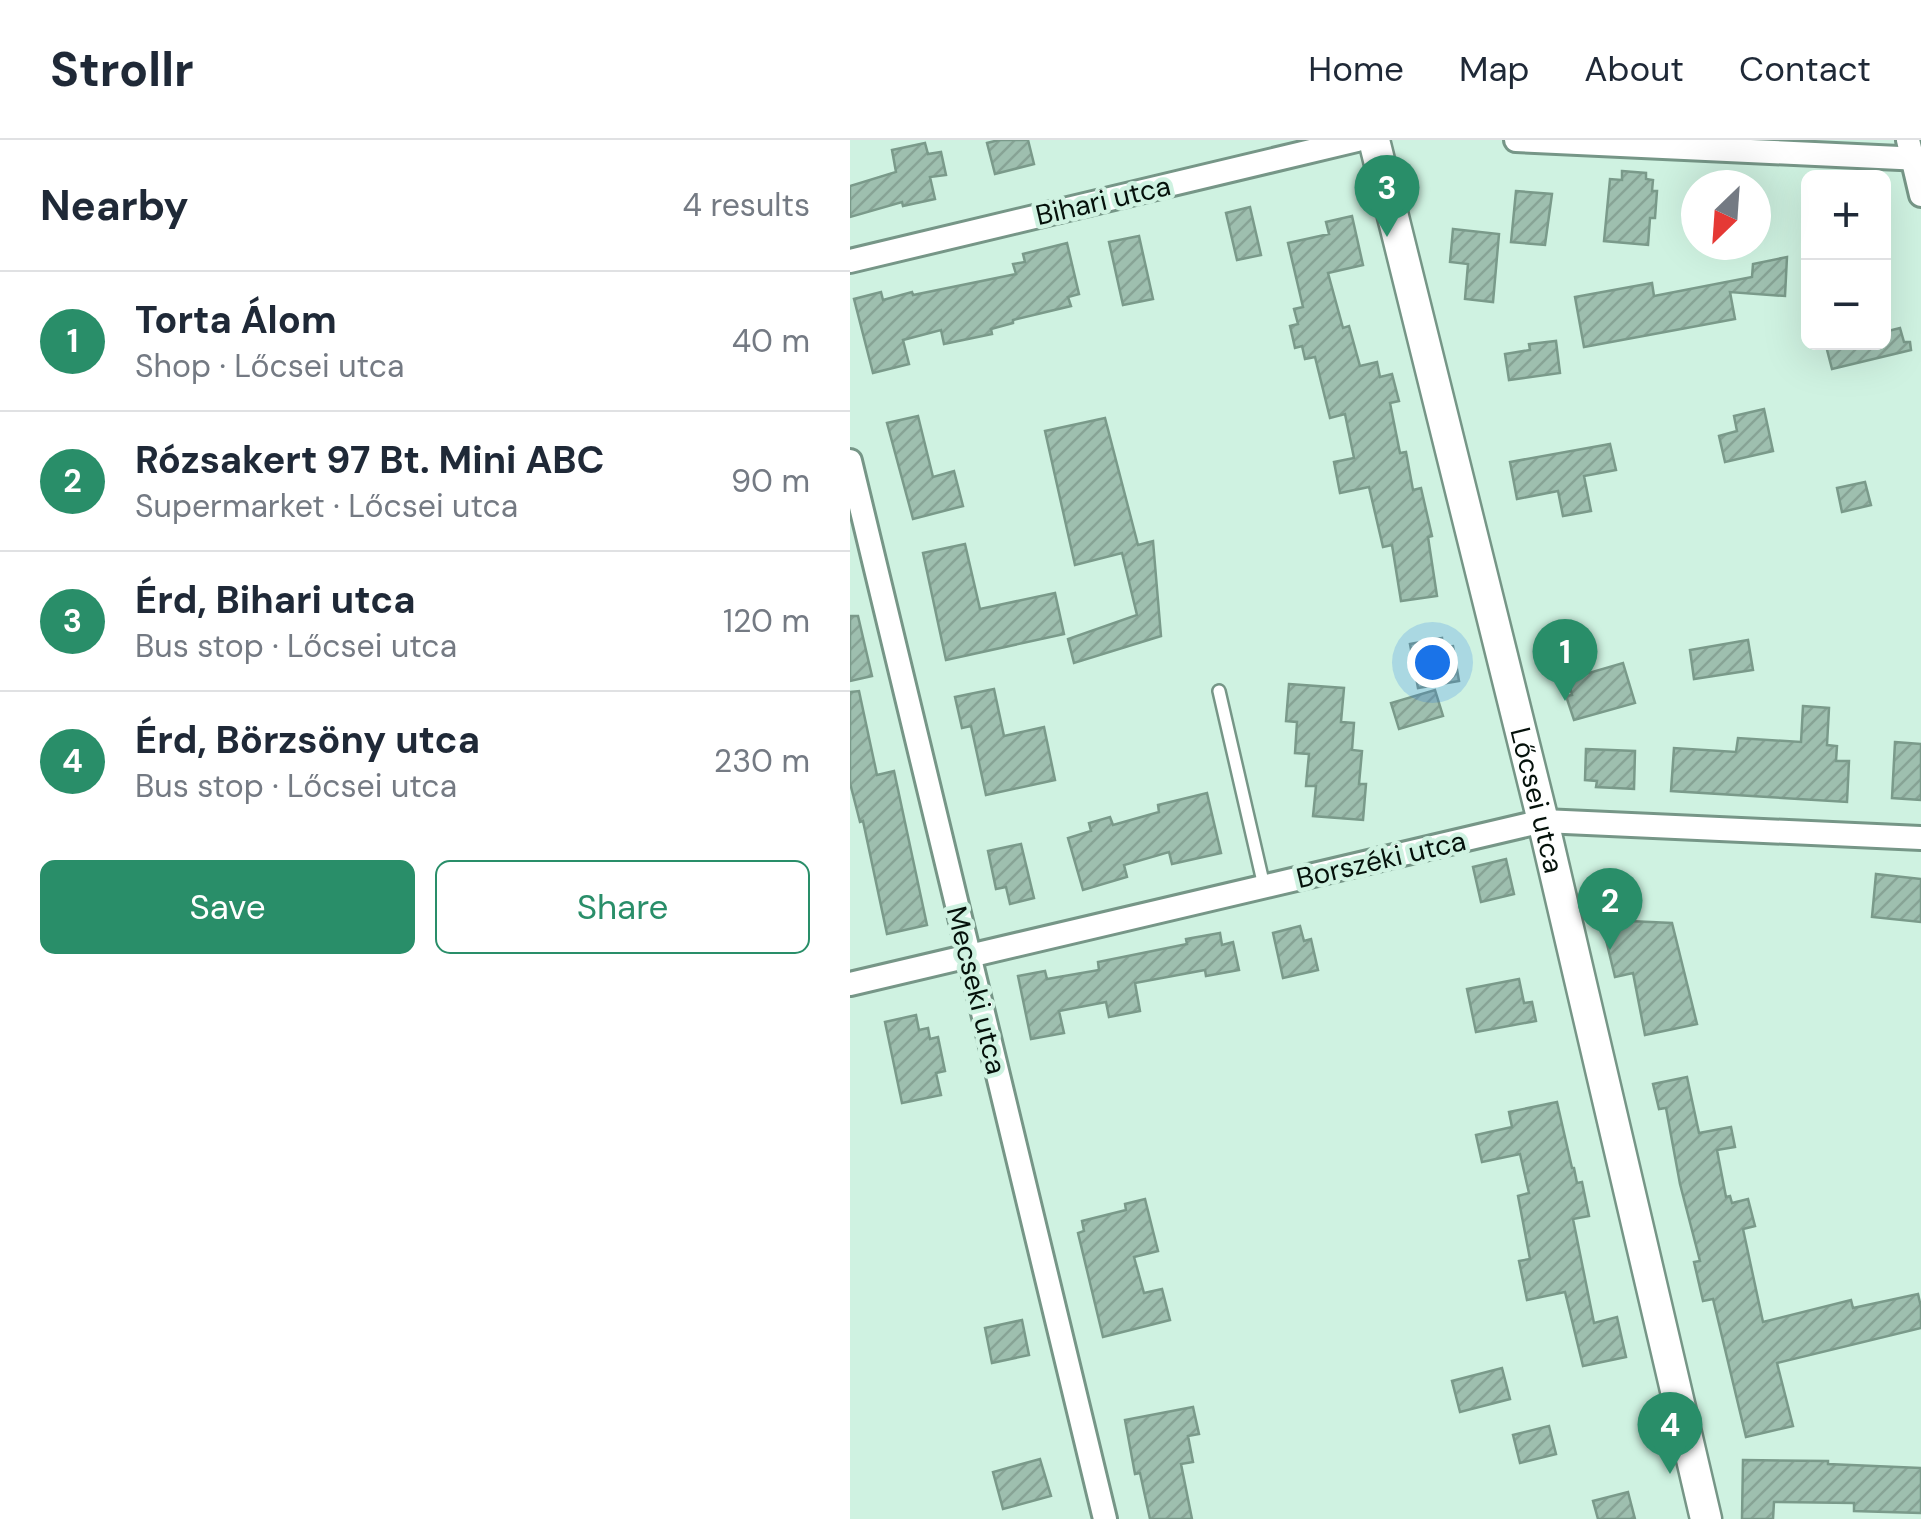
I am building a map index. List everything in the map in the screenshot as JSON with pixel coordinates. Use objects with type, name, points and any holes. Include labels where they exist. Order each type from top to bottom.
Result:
[{"type":"street","name":"Bihari utca","points":[[850,261],[1357,140]]},
{"type":"street","name":"Lőcsei utca","points":[[1374,140],[1543,821],[1706,1519]]},
{"type":"street","points":[[1516,140],[1914,153],[1921,196]]},
{"type":"street","name":"Mecseki utca","points":[[850,461],[1106,1519]]},
{"type":"street","name":"Borszéki utca","points":[[850,984],[1543,821],[1921,838]]},
{"type":"lane","points":[[1219,692],[1264,886]]},
{"type":"building","points":[[1028,140],[1034,164],[995,174],[987,143]]},
{"type":"building","points":[[925,143],[928,154],[941,152],[946,175],[930,177],[935,199],[903,206],[902,202],[850,217],[850,186],[896,172],[892,150]]},
{"type":"building","points":[[1622,171],[1646,173],[1646,179],[1653,180],[1652,191],[1657,191],[1648,245],[1604,241],[1610,179],[1622,180]]},
{"type":"building","points":[[1516,191],[1552,194],[1545,245],[1511,242]]},
{"type":"building","points":[[1250,207],[1261,255],[1237,260],[1226,213]]},
{"type":"building","points":[[1352,216],[1363,265],[1328,273],[1343,328],[1349,326],[1360,366],[1377,362],[1380,377],[1392,374],[1399,401],[1390,403],[1400,453],[1406,452],[1413,490],[1421,488],[1432,536],[1428,537],[1437,596],[1401,601],[1392,545],[1383,547],[1369,487],[1340,493],[1334,462],[1354,458],[1345,414],[1330,418],[1315,357],[1305,359],[1302,346],[1295,348],[1290,326],[1298,324],[1294,309],[1303,307],[1288,243],[1329,234],[1326,222]]},
{"type":"building","points":[[1453,229],[1499,234],[1493,302],[1465,299],[1468,264],[1450,262]]},
{"type":"building","points":[[1139,236],[1153,299],[1123,305],[1109,242]]},
{"type":"building","points":[[1067,243],[1079,294],[1068,297],[1071,306],[1013,320],[991,329],[992,334],[944,344],[941,330],[903,340],[909,364],[873,373],[854,299],[881,292],[883,300],[1016,274],[1013,264],[1025,262],[1023,254]]},
{"type":"building","points":[[1787,257],[1785,296],[1730,292],[1735,319],[1584,347],[1575,297],[1652,283],[1654,296],[1752,277],[1753,264]]},
{"type":"building","points":[[1900,328],[1911,350],[1832,369],[1827,350],[1891,350],[1891,330]]},
{"type":"building","points":[[1556,341],[1560,373],[1509,380],[1505,354],[1530,350],[1529,344]]},
{"type":"building","points":[[1764,409],[1773,451],[1725,462],[1719,436],[1737,431],[1734,416]]},
{"type":"building","points":[[918,416],[933,477],[954,471],[963,506],[913,519],[887,423]]},
{"type":"building","points":[[1105,418],[1138,545],[1153,541],[1161,636],[1074,663],[1068,639],[1137,615],[1122,553],[1075,565],[1045,431]]},
{"type":"building","points":[[1610,444],[1616,470],[1584,476],[1591,511],[1563,516],[1558,491],[1517,499],[1510,462]]},
{"type":"building","points":[[1865,482],[1871,505],[1842,512],[1837,488]]},
{"type":"building","points":[[965,544],[980,609],[1055,593],[1064,634],[946,660],[923,553]]},
{"type":"building","points":[[850,616],[858,616],[872,676],[850,681]]},
{"type":"building","points":[[1442,638],[1443,647],[1453,646],[1459,681],[1418,688],[1410,644]]},
{"type":"building","points":[[1748,640],[1753,670],[1694,679],[1690,650]]},
{"type":"building","points":[[1623,663],[1635,703],[1574,720],[1566,696],[1572,695],[1568,679]]},
{"type":"building","points":[[1289,684],[1344,688],[1341,722],[1354,723],[1352,750],[1362,751],[1359,784],[1366,784],[1363,820],[1313,816],[1316,786],[1306,786],[1309,754],[1295,753],[1297,722],[1286,721]]},
{"type":"building","points":[[994,689],[1004,736],[1044,727],[1055,780],[986,795],[971,726],[962,728],[955,697]]},
{"type":"building","points":[[1435,690],[1443,716],[1399,729],[1391,703]]},
{"type":"building","points":[[859,691],[877,775],[894,771],[927,925],[887,934],[863,821],[860,822],[850,783],[850,692]]},
{"type":"building","points":[[1803,706],[1829,708],[1827,745],[1837,746],[1836,761],[1849,761],[1847,802],[1671,791],[1674,748],[1736,752],[1738,738],[1801,742]]},
{"type":"building","points":[[1895,742],[1921,744],[1921,800],[1892,798]]},
{"type":"building","points":[[1586,749],[1635,751],[1634,789],[1596,787],[1597,781],[1585,780]]},
{"type":"building","points":[[1207,793],[1221,853],[1172,864],[1169,852],[1124,865],[1127,877],[1083,890],[1068,838],[1091,831],[1089,823],[1110,817],[1113,825],[1159,812],[1158,805]]},
{"type":"building","points":[[1021,844],[1034,898],[1010,904],[1006,887],[996,889],[988,851]]},
{"type":"building","points":[[1506,859],[1514,894],[1481,902],[1473,867]]},
{"type":"building","points":[[1876,874],[1921,879],[1921,922],[1872,917]]},
{"type":"building","points":[[1629,917],[1629,921],[1672,923],[1697,1024],[1645,1035],[1633,973],[1615,977],[1602,923]]},
{"type":"building","points":[[1300,926],[1304,941],[1311,939],[1318,970],[1283,978],[1273,933]]},
{"type":"building","points":[[1220,933],[1222,945],[1233,942],[1239,970],[1206,976],[1205,970],[1135,983],[1140,1011],[1109,1017],[1106,1002],[1059,1011],[1064,1033],[1031,1039],[1018,976],[1045,971],[1047,979],[1099,970],[1098,962],[1187,944],[1186,939]]},
{"type":"building","points":[[1519,979],[1524,1003],[1532,1002],[1536,1021],[1476,1032],[1467,989]]},
{"type":"building","points":[[916,1015],[919,1030],[928,1028],[930,1039],[938,1037],[945,1071],[936,1073],[941,1095],[902,1103],[885,1022]]},
{"type":"building","points":[[1687,1077],[1699,1133],[1731,1127],[1735,1147],[1717,1150],[1726,1197],[1730,1196],[1732,1203],[1748,1199],[1755,1226],[1743,1229],[1763,1322],[1851,1300],[1853,1308],[1918,1294],[1921,1307],[1921,1328],[1777,1363],[1793,1426],[1746,1437],[1713,1299],[1703,1301],[1694,1262],[1700,1261],[1666,1108],[1659,1109],[1653,1084]]},
{"type":"building","points":[[1557,1102],[1572,1168],[1577,1183],[1582,1182],[1589,1216],[1573,1219],[1594,1323],[1617,1317],[1626,1357],[1583,1366],[1565,1292],[1527,1300],[1519,1261],[1530,1259],[1518,1196],[1529,1193],[1520,1154],[1482,1162],[1476,1135],[1512,1127],[1509,1112]]},
{"type":"building","points":[[1145,1199],[1158,1251],[1134,1257],[1144,1293],[1162,1289],[1170,1320],[1103,1337],[1078,1233],[1084,1231],[1082,1221],[1126,1210],[1125,1204]]},
{"type":"building","points":[[1022,1320],[1029,1355],[992,1363],[985,1328]]},
{"type":"building","points":[[1502,1368],[1510,1399],[1460,1412],[1452,1381]]},
{"type":"building","points":[[1193,1407],[1199,1434],[1188,1436],[1193,1462],[1181,1464],[1192,1519],[1150,1519],[1140,1473],[1135,1474],[1125,1420]]},
{"type":"building","points":[[1549,1426],[1556,1454],[1520,1463],[1513,1435]]},
{"type":"building","points":[[1040,1459],[1051,1496],[1003,1509],[993,1472]]},
{"type":"building","points":[[1743,1460],[1921,1468],[1921,1513],[1854,1511],[1854,1503],[1774,1502],[1773,1519],[1742,1519]]},
{"type":"building","points":[[1628,1492],[1635,1519],[1598,1519],[1593,1501]]},
{"type":"place","name":"Érd, Bihari utca","points":[[1387,237]]},
{"type":"place","name":"Torta Álom","points":[[1565,701]]},
{"type":"place","name":"Rózsakert 97 Bt. Mini ABC","points":[[1610,950]]},
{"type":"place","name":"Érd, Börzsöny utca","points":[[1670,1474]]}]
